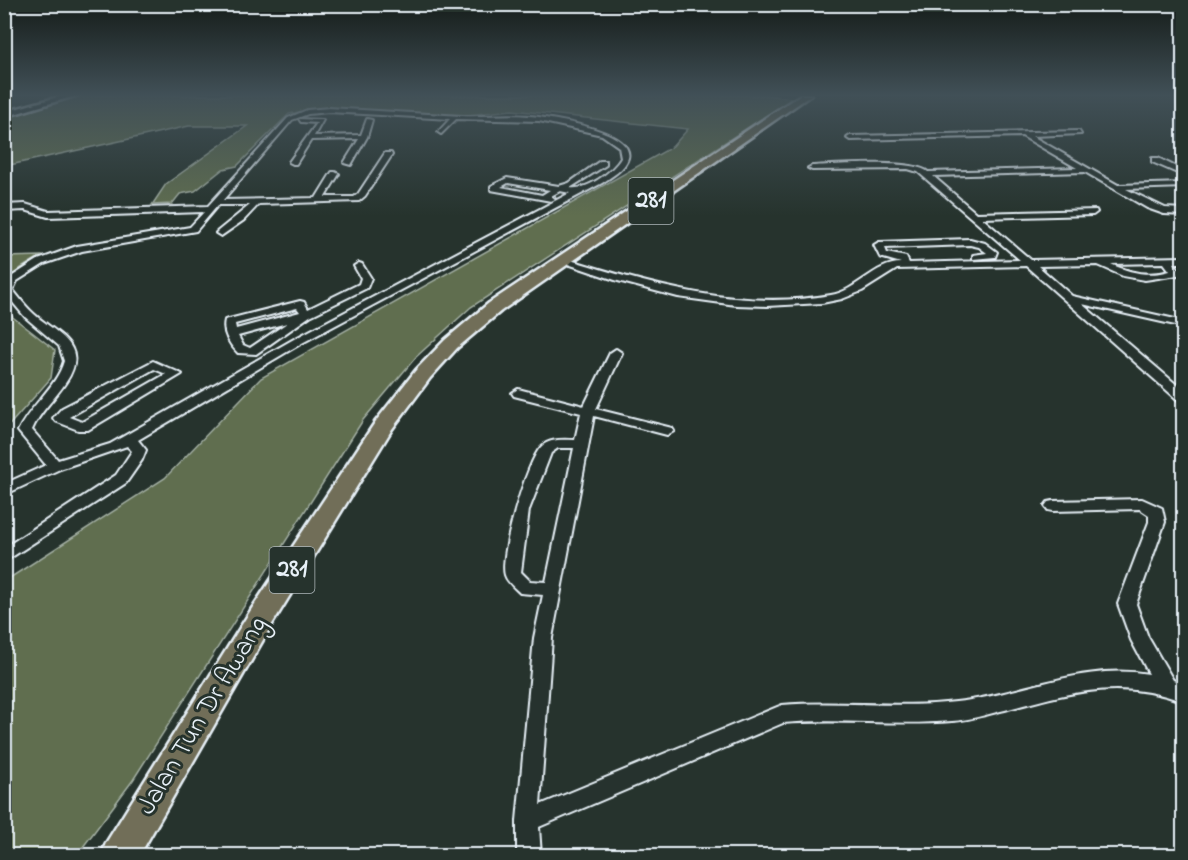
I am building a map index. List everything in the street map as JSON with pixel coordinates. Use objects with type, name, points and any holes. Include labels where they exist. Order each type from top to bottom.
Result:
[{"type":"main road","name":"Jalan Tun Dr Awang","points":[[119,855],[261,618],[383,426],[423,374],[458,337],[495,307],[747,135]]},
{"type":"street","points":[[55,466],[25,431],[28,421],[68,372],[71,361],[69,351],[60,338],[31,317],[12,296],[8,290],[13,279],[41,262],[80,248],[187,232],[197,225],[276,135]]},
{"type":"street","points":[[293,162],[312,135]]},
{"type":"street","points":[[558,196],[507,180],[494,188],[544,197],[558,196],[577,192],[622,164],[626,157],[626,150],[613,138],[606,135]]},
{"type":"street","points":[[850,138],[974,135]]},
{"type":"street","points":[[1025,135],[1156,209],[1184,212]]},
{"type":"street","points":[[311,138],[364,137]]},
{"type":"street","points":[[348,163],[364,137]]},
{"type":"street","points":[[4,208],[25,207],[48,214],[359,197],[388,155]]},
{"type":"street","points":[[1155,160],[1184,174]]},
{"type":"street","points":[[4,490],[55,466],[115,447],[298,341],[558,196],[603,163]]},
{"type":"street","points":[[812,168],[917,168],[1184,398]]},
{"type":"street","points":[[926,174],[1084,170]]},
{"type":"street","points":[[319,200],[334,174]]},
{"type":"street","points":[[1115,187],[1184,185]]},
{"type":"street","points":[[221,233],[257,202]]},
{"type":"street","points":[[973,216],[1093,212]]},
{"type":"street","points":[[907,265],[903,259],[884,255],[879,245],[976,243],[992,252],[992,255],[976,257],[974,259],[979,264]]},
{"type":"street","points":[[561,260],[657,289],[706,300],[738,304],[781,303],[841,296],[858,290],[891,268],[907,265],[1184,260]]},
{"type":"street","points":[[1099,262],[1126,274],[1157,276],[1174,273],[1175,270],[1166,260]]},
{"type":"street","points":[[306,314],[231,334],[242,351],[252,352],[306,314],[363,286],[366,278],[359,266]]},
{"type":"street","points":[[1066,298],[1184,324]]},
{"type":"street","points":[[279,331],[298,341]]},
{"type":"street","points":[[263,344],[279,352]]},
{"type":"street","points":[[530,855],[528,821],[543,638],[588,411],[616,353]]},
{"type":"street","points":[[44,402],[84,401],[153,365],[176,374],[83,427],[60,418],[84,401]]},
{"type":"street","points":[[518,393],[666,431]]},
{"type":"street","points":[[4,556],[121,478],[135,460],[139,450],[129,439]]},
{"type":"street","points":[[552,589],[526,588],[513,574],[513,559],[521,510],[545,451],[555,444],[581,444]]},
{"type":"street","points":[[1053,506],[1142,504],[1157,512],[1157,522],[1127,604],[1140,640],[1175,689]]},
{"type":"street","points":[[528,821],[782,714],[809,710],[918,715],[955,712],[1098,679],[1135,680],[1175,689]]},
{"type":"green space","points":[[5,135],[147,135],[5,166]]},
{"type":"green space","points":[[234,135],[268,135],[237,166],[223,169],[195,191],[180,194],[172,204],[152,205],[166,184]]},
{"type":"green space","points":[[683,135],[736,135],[471,307],[416,357],[363,420],[133,780],[77,855],[5,856],[5,581],[165,478],[261,378],[672,147]]},
{"type":"green space","points":[[41,256],[21,268],[5,282],[5,257]]},
{"type":"green space","points":[[5,311],[55,350],[51,378],[5,430]]}]
